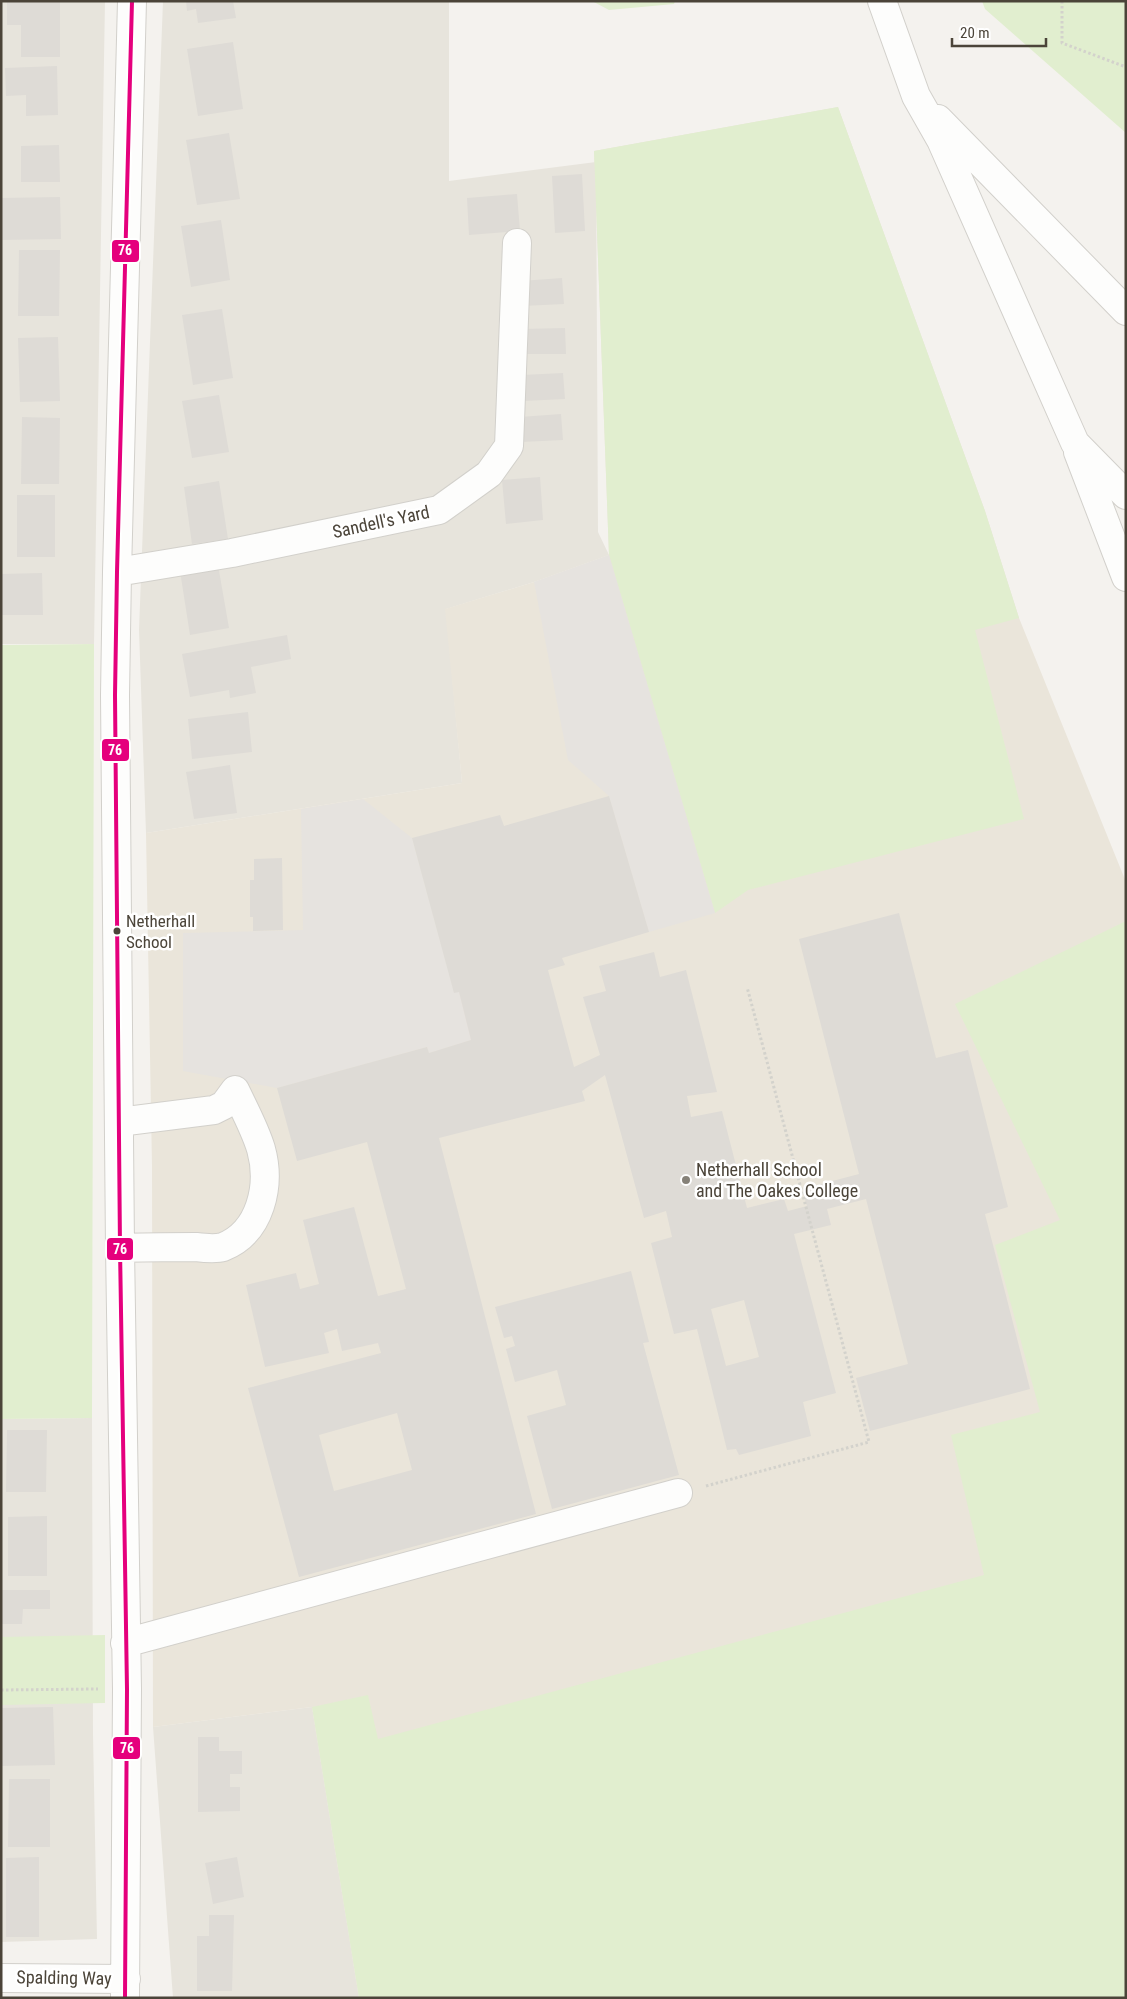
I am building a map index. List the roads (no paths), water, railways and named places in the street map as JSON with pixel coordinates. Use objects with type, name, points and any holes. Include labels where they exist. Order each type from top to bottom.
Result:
[{"type":"street","points":[[126,1988],[126,1689],[120,1248],[116,705],[117,572],[132,1]]},
{"type":"street","points":[[882,1],[916,96],[941,140],[1075,443],[1126,577]]},
{"type":"street","points":[[916,96],[1126,311]]},
{"type":"street","name":"Sandell's Yard","points":[[117,572],[232,553],[439,510],[489,474],[509,446],[516,243]]},
{"type":"street","points":[[1075,443],[1126,495]]},
{"type":"street","points":[[119,1122],[214,1110],[224,1105],[235,1090],[261,1149],[265,1169],[261,1204],[254,1220],[241,1237],[221,1248],[120,1248]]},
{"type":"street","points":[[125,1643],[678,1493]]},
{"type":"street","name":"Spalding Way","points":[[1,1978],[126,1988]]},
{"type":"place","name":"Netherhall School","points":[[117,931]]},
{"type":"place","name":"Netherhall School and The Oakes College","points":[[686,1180]]}]
